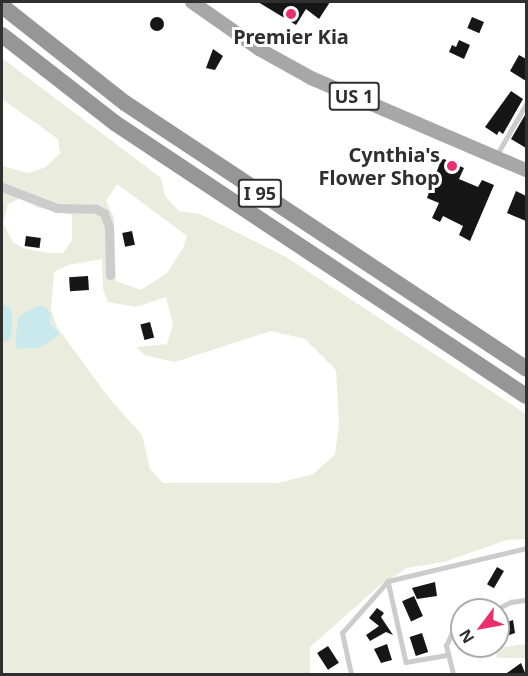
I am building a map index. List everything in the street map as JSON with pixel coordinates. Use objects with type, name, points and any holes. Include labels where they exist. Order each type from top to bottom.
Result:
[{"type":"highway","name":"I 95","points":[[2,6],[125,103],[526,368]]},
{"type":"highway","name":"I 95","points":[[2,35],[115,123],[526,396]]},
{"type":"main road","name":"US 1","points":[[192,2],[242,38],[302,73],[526,170]]},
{"type":"street","points":[[2,187],[57,207],[96,209],[104,213],[109,227],[110,275]]},
{"type":"lane","points":[[496,157],[526,104]]},
{"type":"lane","points":[[351,675],[342,633],[388,581],[526,548]]},
{"type":"lane","points":[[388,581],[406,662],[447,655]]},
{"type":"lane","points":[[510,602],[526,600]]},
{"type":"lane","points":[[450,640],[447,655],[453,675]]},
{"type":"green space","points":[[2,58],[161,178],[165,196],[179,211],[200,214],[286,257],[526,414],[526,539],[507,540],[444,562],[407,568],[378,587],[310,647],[310,674],[2,674],[2,341],[7,341],[2,304],[2,166],[29,173],[46,167],[60,153],[58,139],[2,99]],"holes":[[[117,184],[187,236],[183,248],[167,273],[141,290],[116,281],[114,218],[106,201]],[[21,198],[36,207],[72,215],[72,240],[63,253],[48,253],[23,248],[13,242],[3,223],[8,204]],[[102,259],[103,289],[108,302],[136,307],[166,297],[173,324],[167,344],[137,347],[144,355],[175,362],[271,331],[305,339],[336,370],[339,425],[335,455],[313,474],[278,483],[163,483],[150,469],[142,435],[109,398],[57,327],[51,310],[54,272],[68,265]]]},
{"type":"green space","points":[[526,644],[526,658],[510,658],[510,646]]},
{"type":"water","points":[[2,304],[11,309],[12,314],[11,338],[7,341],[2,341]]},
{"type":"water","points":[[39,305],[45,307],[51,314],[50,323],[60,334],[39,348],[18,349],[15,346],[18,317]]},
{"type":"building","name":"Premier Kia","points":[[258,2],[330,2],[319,19],[306,9],[296,25]]},
{"type":"building","points":[[154,17],[160,17],[164,24],[160,31],[154,31],[150,27],[150,21]]},
{"type":"building","points":[[472,17],[484,22],[479,33],[467,28]]},
{"type":"building","points":[[459,40],[470,45],[464,59],[449,52],[452,45],[456,47]]},
{"type":"building","points":[[213,49],[223,56],[215,70],[206,68]]},
{"type":"building","points":[[519,55],[526,59],[526,81],[510,71]]},
{"type":"building","points":[[511,91],[523,99],[503,134],[499,131],[497,135],[485,127]]},
{"type":"building","points":[[526,116],[526,148],[511,139]]},
{"type":"building","points":[[444,159],[464,168],[459,179],[478,187],[482,180],[494,185],[470,241],[459,235],[463,226],[443,216],[440,222],[432,218],[439,203],[427,198],[441,160]]},
{"type":"building","points":[[516,191],[526,196],[526,221],[507,213]]},
{"type":"building","points":[[132,231],[135,245],[125,247],[122,233]]},
{"type":"building","points":[[26,236],[41,238],[39,248],[25,246]]},
{"type":"building","points":[[88,276],[89,290],[70,291],[69,277]]},
{"type":"building","points":[[150,322],[154,337],[144,340],[140,325]]},
{"type":"building","points":[[497,567],[504,571],[494,588],[487,584]]},
{"type":"building","points":[[435,582],[437,596],[417,599],[412,588]]},
{"type":"building","points":[[414,596],[423,616],[411,621],[402,601]]},
{"type":"building","points":[[377,608],[384,613],[381,617],[393,635],[386,632],[370,641],[366,635],[379,626],[369,618]]},
{"type":"building","points":[[513,620],[515,633],[510,635],[510,621]]},
{"type":"building","points":[[422,633],[428,652],[416,656],[410,637]]},
{"type":"building","points":[[387,644],[392,660],[381,663],[374,649]]},
{"type":"building","points":[[328,646],[339,663],[328,670],[317,653]]},
{"type":"building","points":[[521,663],[526,675],[504,675]]},
{"type":"place","name":"Premier Kia","points":[[291,14]]},
{"type":"place","name":"Cynthia's Flower Shop","points":[[452,166]]}]
